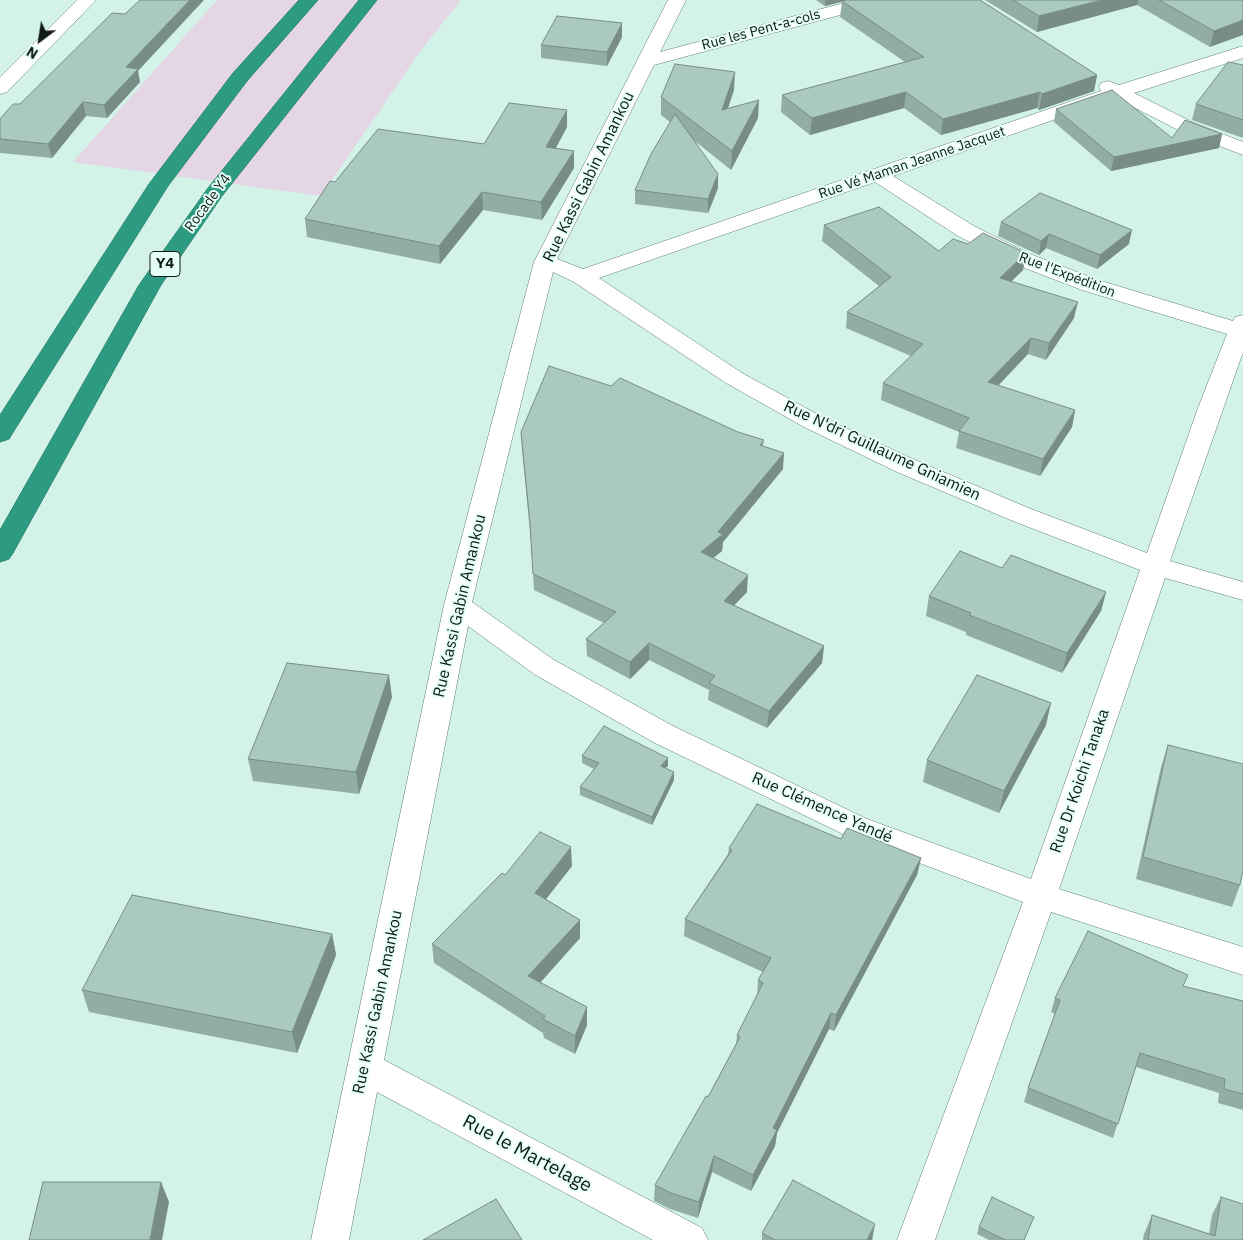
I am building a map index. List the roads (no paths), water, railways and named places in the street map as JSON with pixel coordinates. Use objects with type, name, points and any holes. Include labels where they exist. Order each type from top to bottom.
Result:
[{"type":"highway","points":[[0,434],[159,184],[240,77],[309,0]]},
{"type":"highway","name":"Rocade Y4","points":[[0,553],[150,285],[215,192],[368,0]]},
{"type":"street","points":[[0,88],[87,0]]},
{"type":"street","name":"Rue Kassi Gabin Amankou","points":[[330,1240],[458,605],[545,262],[677,0]]},
{"type":"street","name":"Rue les Pent-a-cols","points":[[647,61],[874,0]]},
{"type":"street","name":"Rue Vé Maman Jeanne Jacquet","points":[[582,277],[1116,92],[1243,52]]},
{"type":"street","points":[[1091,77],[1116,92],[1187,127],[1243,149]]},
{"type":"street","name":"Rue l'Expédition","points":[[877,175],[966,231],[1022,259],[1090,285],[1242,328]]},
{"type":"street","name":"Rue N'dri Guillaume Gniamien","points":[[545,262],[582,277],[734,378],[815,422],[906,466],[1022,515],[1155,566],[1243,592]]},
{"type":"street","name":"Rue Dr Koichi Tanaka","points":[[916,1240],[1040,896],[1210,408],[1242,328]]},
{"type":"street","name":"Rue Clémence Yandé","points":[[458,605],[544,667],[663,734],[856,827],[1040,896],[1243,961]]},
{"type":"street","name":"Rue le Martelage","points":[[364,1068],[689,1240]]}]
